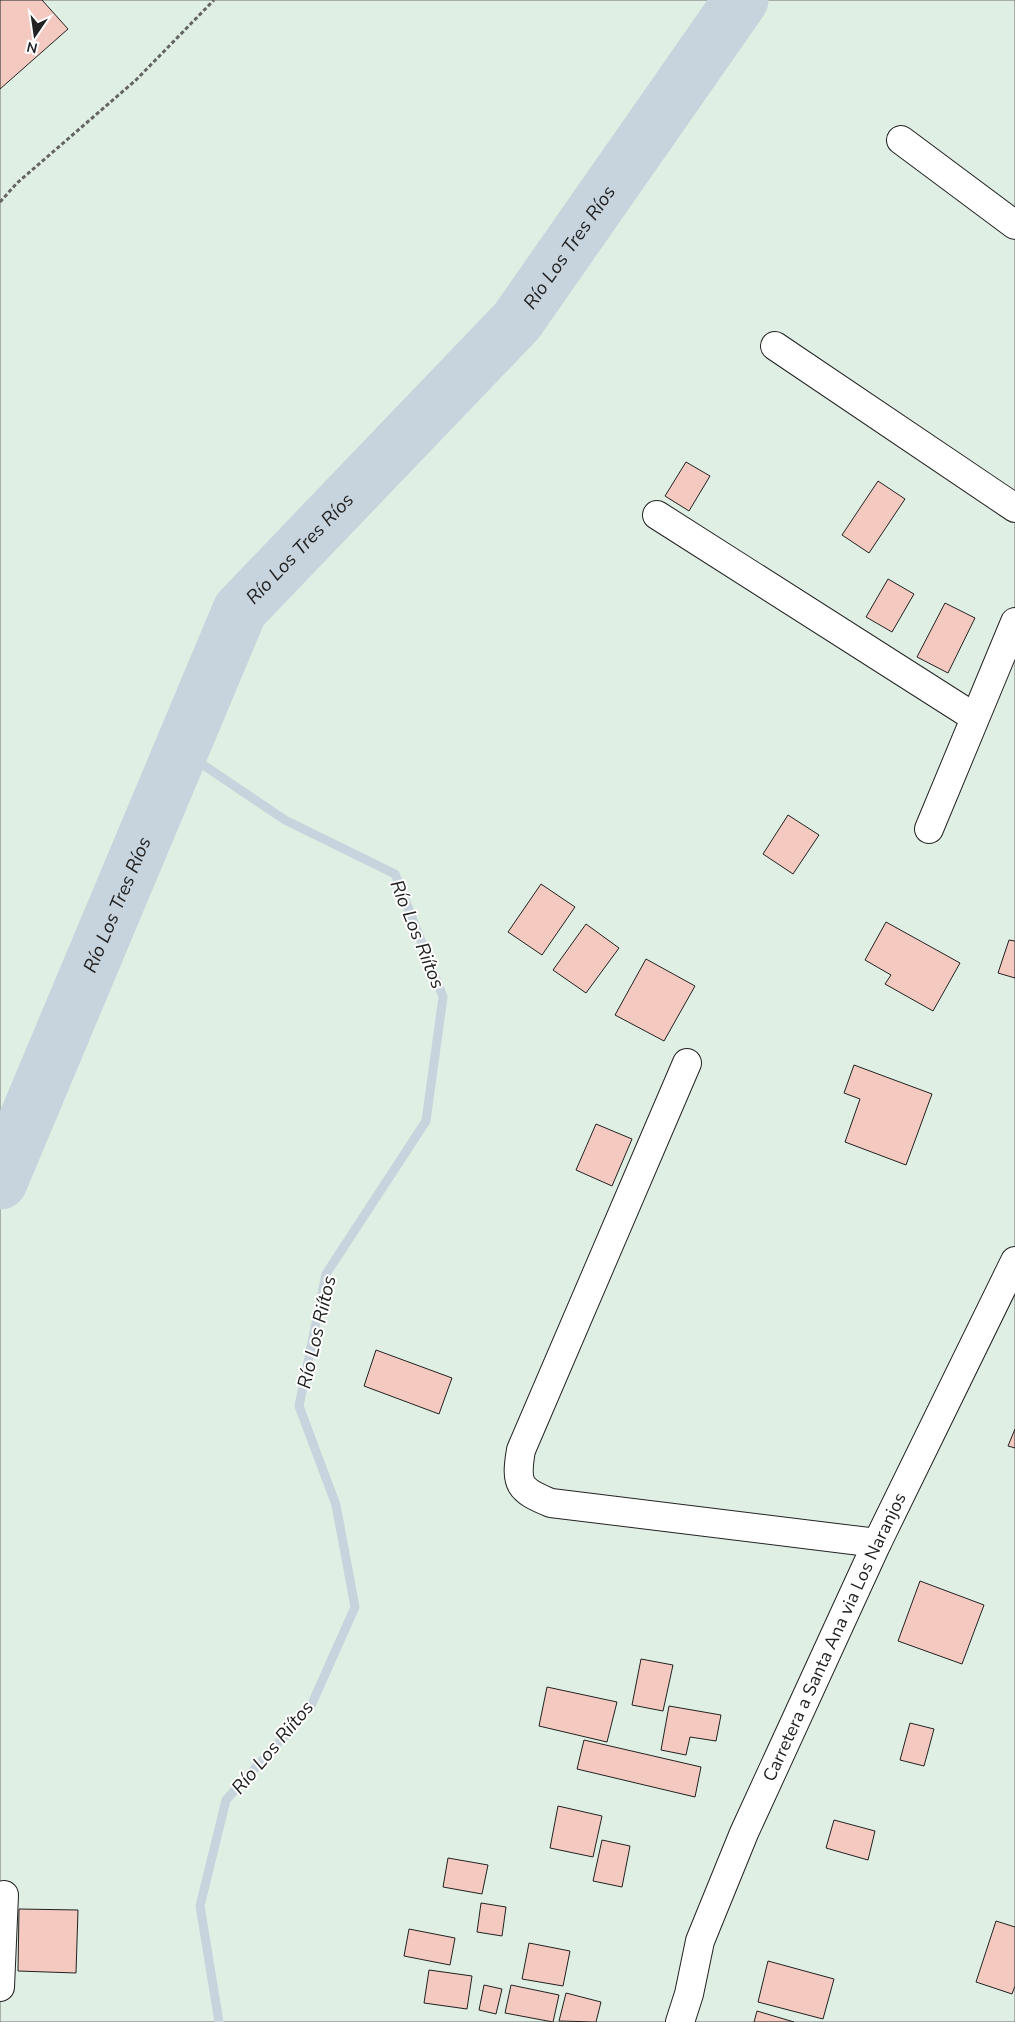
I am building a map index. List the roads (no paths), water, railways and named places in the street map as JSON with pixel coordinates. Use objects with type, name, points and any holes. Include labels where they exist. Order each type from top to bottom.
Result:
[{"type":"street","points":[[901,140],[1015,225]]},
{"type":"street","points":[[775,346],[1015,508]]},
{"type":"street","points":[[657,515],[974,717]]},
{"type":"street","points":[[929,830],[974,717],[1015,622]]},
{"type":"street","points":[[687,1063],[520,1450],[517,1474],[528,1493],[551,1503],[877,1542]]},
{"type":"street","name":"Carretera a Santa Ana via Los Naranjos","points":[[680,2022],[689,1994],[700,1941],[736,1851],[877,1542],[1015,1261]]},
{"type":"street","points":[[0,1987],[4,1894]]},
{"type":"waterway","name":"Río Los Tres Ríos","points":[[0,1182],[240,610],[517,321],[741,0]]},
{"type":"waterway","name":"Río Los Riítos","points":[[181,750],[285,820],[395,874],[443,997],[426,1121],[326,1274],[299,1406],[336,1505],[355,1607],[310,1708],[226,1800],[200,1906],[219,2022]]}]
